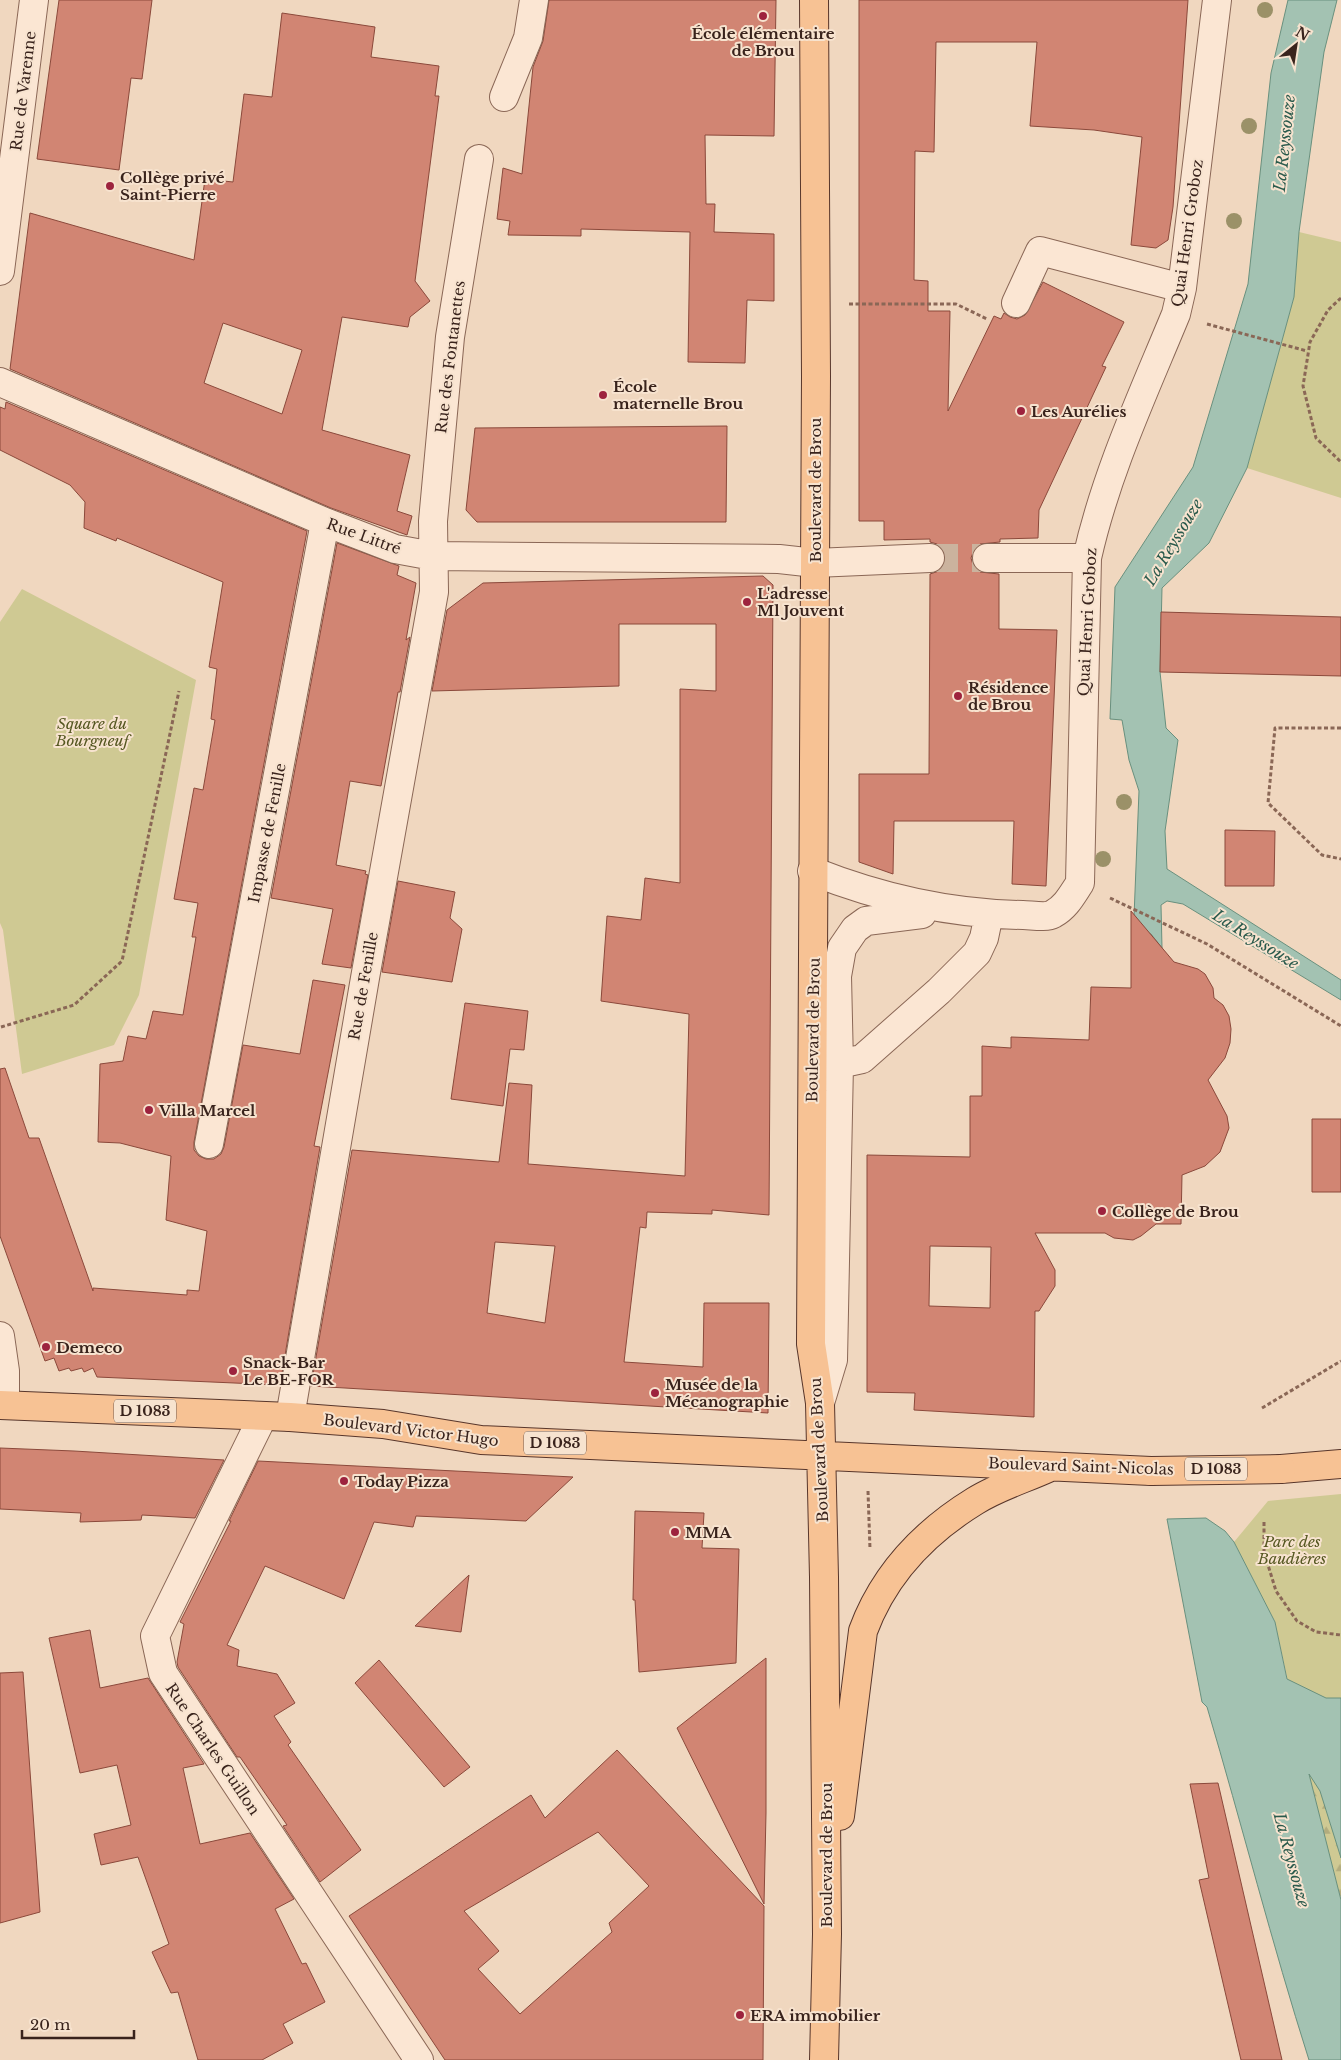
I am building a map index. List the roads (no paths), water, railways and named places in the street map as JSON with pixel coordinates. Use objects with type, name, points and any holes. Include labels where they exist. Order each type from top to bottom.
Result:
[{"type":"main road","name":"Boulevard de Brou","points":[[814,0],[815,563],[811,1344],[820,1403],[821,1455],[827,1934],[824,2060]]},
{"type":"main road","name":"Boulevard Victor Hugo","points":[[3,1405],[290,1417],[382,1424],[481,1440],[821,1455]]},
{"type":"main road","name":"Boulevard Saint-Nicolas","points":[[821,1455],[1151,1470],[1281,1469],[1341,1464]]},
{"type":"main road","points":[[827,1934],[863,1631],[873,1604],[907,1554],[976,1500],[1054,1466]]},
{"type":"street","name":"Rue de Varenne","points":[[0,271],[34,0]]},
{"type":"street","points":[[504,97],[528,38],[534,0]]},
{"type":"street","name":"Quai Henri Groboz","points":[[812,871],[850,886],[890,898],[977,913],[1051,915],[1065,905],[1080,883],[1087,558],[1096,517],[1110,474],[1176,314],[1182,288],[1217,0]]},
{"type":"street","name":"Rue des Fontanettes","points":[[434,556],[433,521],[450,337],[479,159]]},
{"type":"street","points":[[1016,303],[1040,251],[1182,288]]},
{"type":"street","name":"Rue Littré","points":[[0,382],[325,522],[396,549],[434,556],[779,558],[815,563],[930,558]]},
{"type":"street","name":"Impasse de Fenille","points":[[209,1144],[325,522]]},
{"type":"street","name":"Rue de Fenille","points":[[290,1417],[363,988],[434,592],[434,556]]},
{"type":"street","points":[[987,558],[1087,558]]},
{"type":"street","points":[[812,1126],[824,1084],[830,1073],[839,1064],[862,1059],[939,991],[977,953],[984,938],[977,913],[876,918],[866,921],[855,929],[842,948],[837,976],[839,1064],[833,1360],[820,1403]]},
{"type":"street","points":[[0,1336],[5,1371],[3,1405]]},
{"type":"street","name":"Rue Charles Guillon","points":[[263,1416],[155,1636],[163,1673],[419,2060]]},
{"type":"water","name":"La Reyssouze","points":[[1288,0],[1337,0],[1324,52],[1299,232],[1294,297],[1247,468],[1209,543],[1162,588],[1160,672],[1166,728],[1178,740],[1165,831],[1167,869],[1341,980],[1341,1000],[1183,904],[1167,901],[1161,905],[1162,948],[1151,934],[1137,928],[1134,917],[1139,791],[1129,760],[1122,720],[1110,719],[1115,587],[1193,467],[1248,284],[1271,73]]},
{"type":"water","name":"La Reyssouze","points":[[1206,1518],[1225,1531],[1234,1542],[1275,1622],[1287,1679],[1326,1698],[1341,1698],[1341,1858],[1320,1791],[1309,1774],[1341,1900],[1341,2060],[1309,2060],[1282,1972],[1207,1707],[1202,1702],[1167,1519]]},
{"type":"tunnel","points":[[930,558],[987,558]]},
{"type":"place","name":"École élémentaire de Brou","points":[[763,16]]},
{"type":"place","name":"Collège privé Saint-Pierre","points":[[110,186]]},
{"type":"place","name":"École maternelle Brou","points":[[603,395]]},
{"type":"place","name":"Les Aurélies","points":[[1021,411]]},
{"type":"place","name":"L'adresse Ml Jouvent","points":[[747,602]]},
{"type":"place","name":"Résidence de Brou","points":[[958,696]]},
{"type":"place","name":"Villa Marcel","points":[[149,1110]]},
{"type":"place","name":"Collège de Brou","points":[[1102,1211]]},
{"type":"place","name":"Demeco","points":[[46,1347]]},
{"type":"place","name":"Snack-Bar Le BE-FOR","points":[[233,1371]]},
{"type":"place","name":"Musée de la Mécanographie","points":[[655,1393]]},
{"type":"place","name":"Today Pizza","points":[[344,1481]]},
{"type":"place","name":"MMA","points":[[675,1532]]},
{"type":"place","name":"ERA immobilier","points":[[740,2015]]},
{"type":"park label","name":"Square du Bourgneuf","points":[[92,732]]},
{"type":"park label","name":"Parc des Baudières","points":[[1292,1550]]}]
